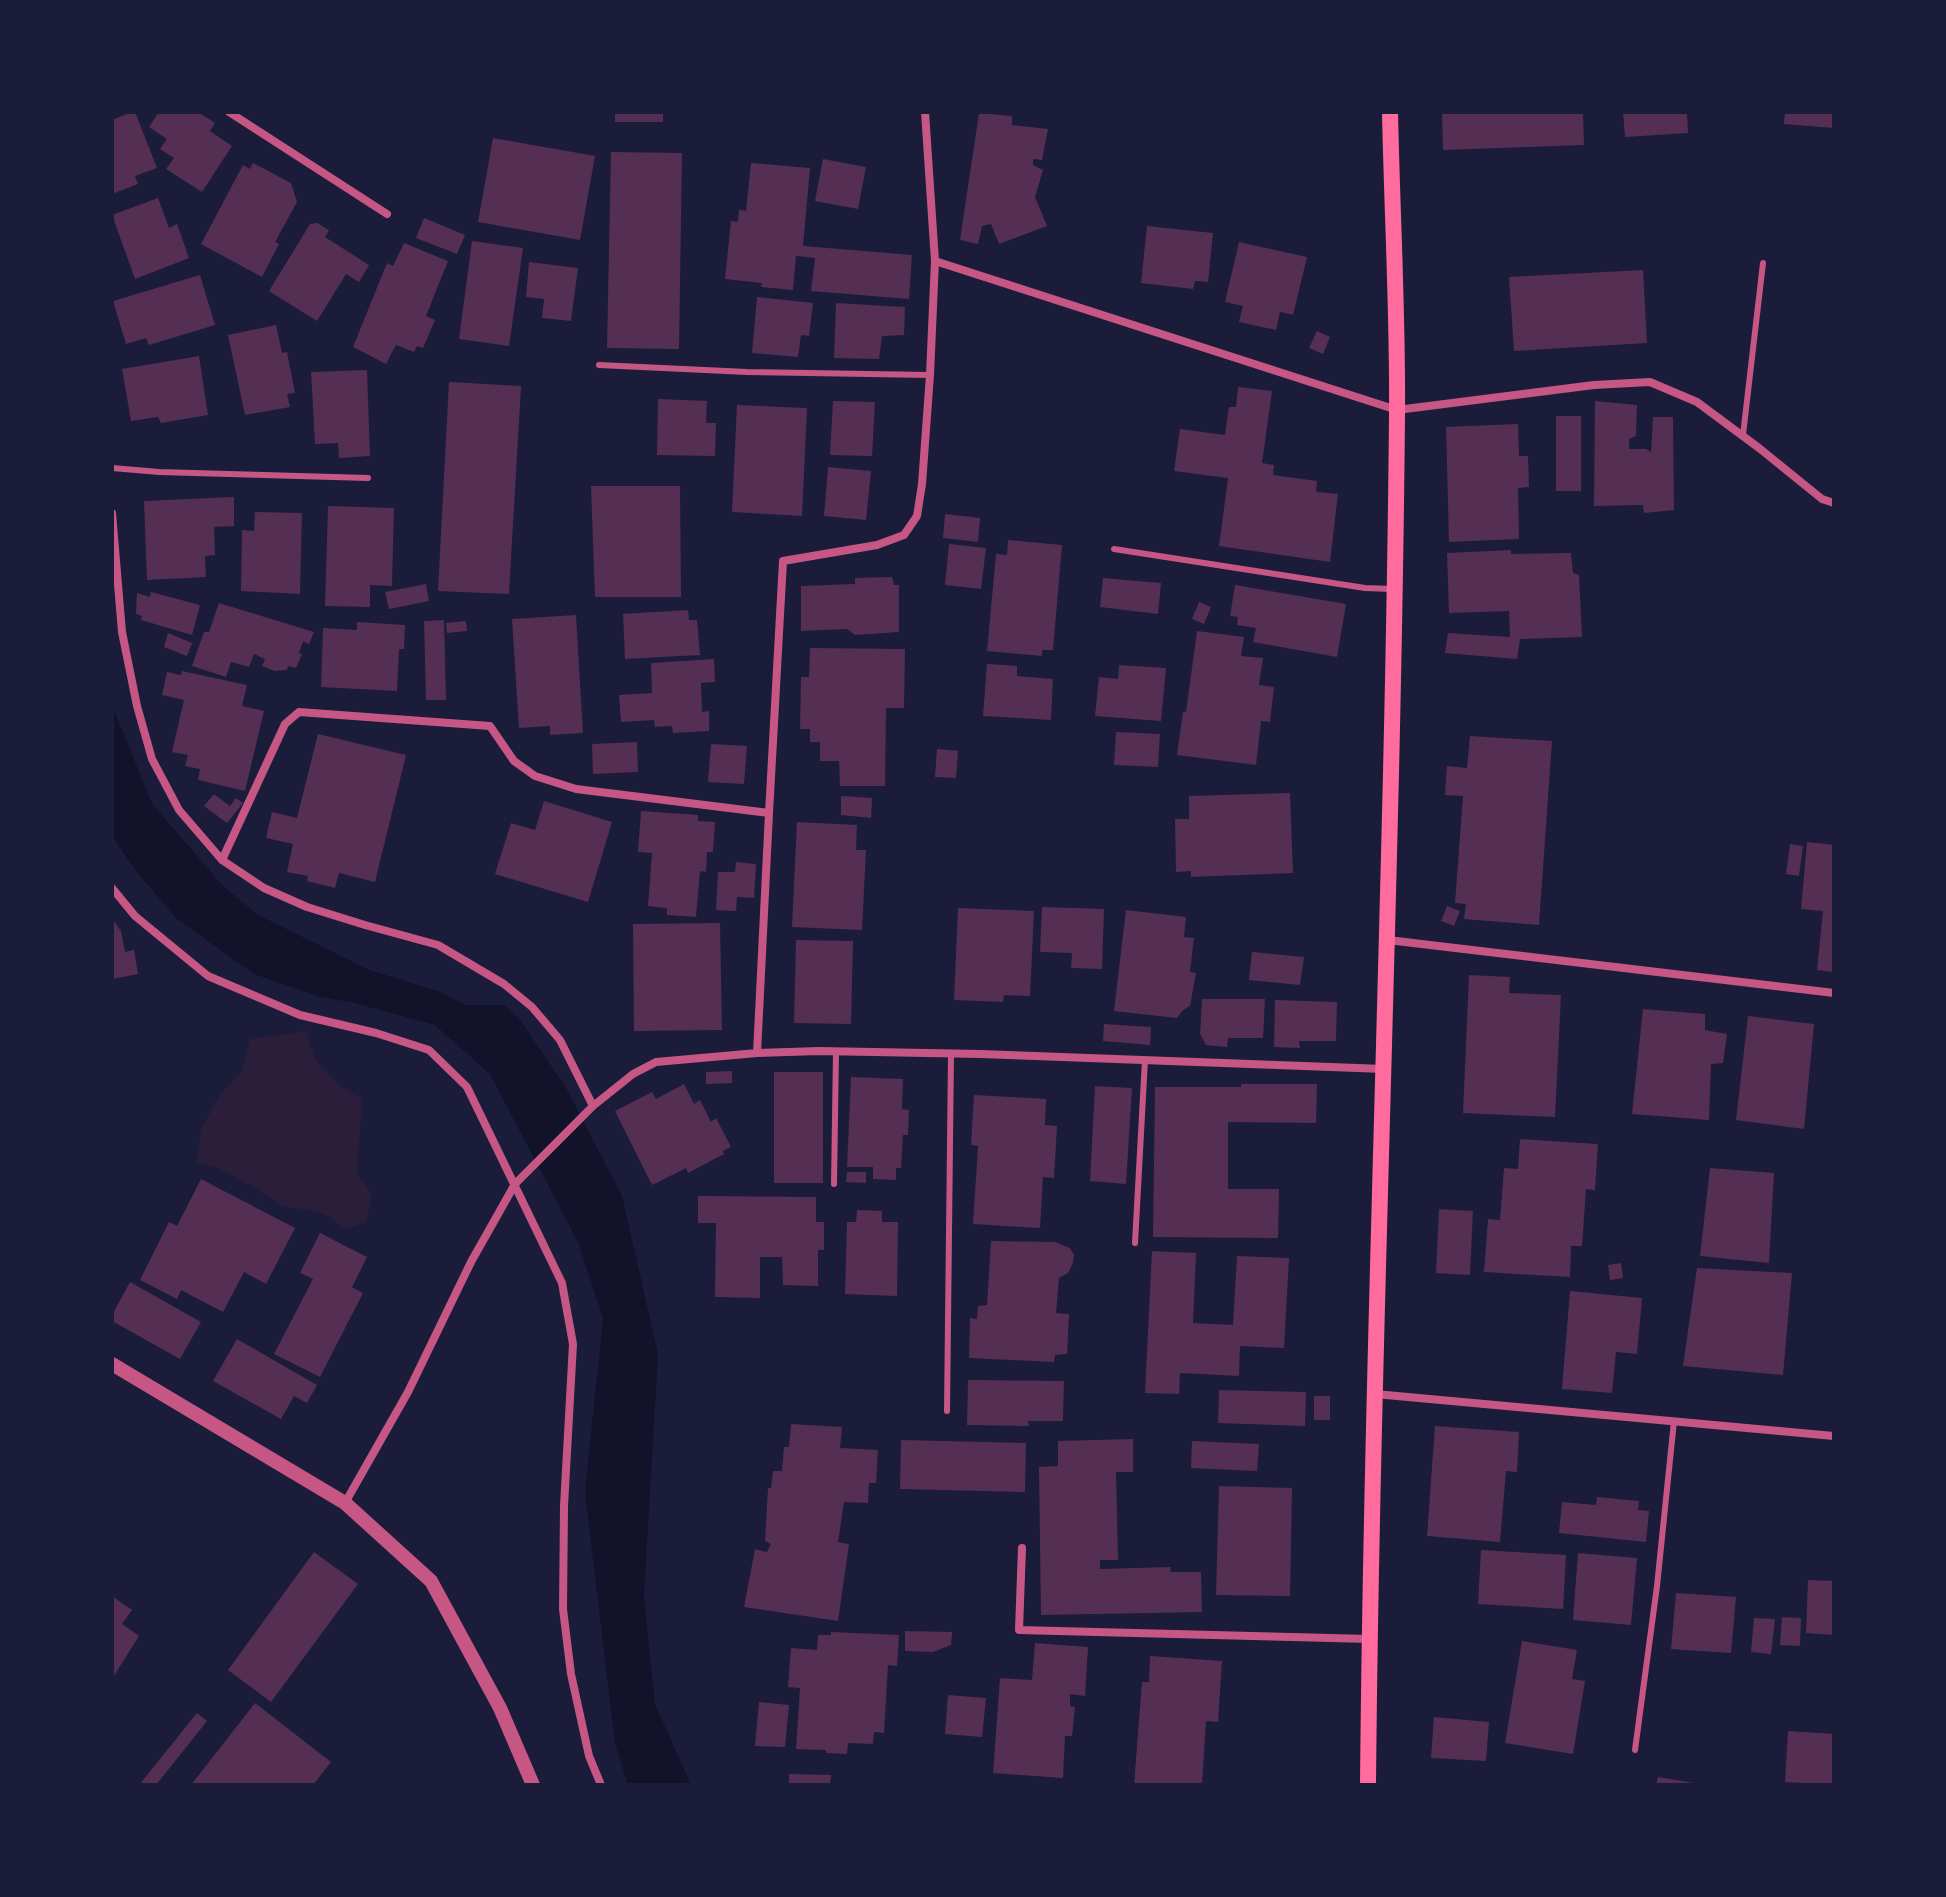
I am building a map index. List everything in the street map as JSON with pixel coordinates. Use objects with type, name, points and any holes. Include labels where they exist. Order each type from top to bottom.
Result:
[{"type":"main road","points":[[1368,1785],[1397,410],[1390,112]]},
{"type":"street","points":[[229,112],[387,214]]},
{"type":"street","points":[[757,1053],[783,561],[877,545],[904,535],[917,516],[930,375],[935,261],[925,112]]},
{"type":"street","points":[[935,261],[1397,410],[1594,385],[1650,382],[1697,402],[1822,499],[1834,503]]},
{"type":"street","points":[[112,513],[122,632],[137,706],[152,759],[179,810],[222,860],[264,888],[307,907],[438,945],[504,984],[532,1007],[560,1040],[593,1106]]},
{"type":"street","points":[[222,860],[285,724],[299,712],[490,726],[514,761],[535,776],[562,785],[769,813]]},
{"type":"street","points":[[112,888],[135,916],[208,976],[300,1015],[376,1033],[429,1050],[467,1087],[562,1283],[573,1344],[564,1506],[563,1609],[571,1674],[589,1756],[601,1785]]},
{"type":"street","points":[[1388,940],[1834,993]]},
{"type":"street","points":[[345,1503],[408,1392],[471,1262],[515,1184],[593,1106],[633,1074],[656,1062],[757,1053],[836,1052],[1384,1069]]},
{"type":"street","points":[[112,1364],[345,1503],[431,1581],[500,1708],[533,1785]]},
{"type":"street","points":[[1375,1394],[1834,1436]]},
{"type":"street","points":[[1022,1548],[1019,1630],[1369,1639]]},
{"type":"lane","points":[[1743,435],[1763,263]]},
{"type":"lane","points":[[599,365],[747,372],[930,375]]},
{"type":"lane","points":[[112,468],[368,478]]},
{"type":"lane","points":[[1114,549],[1349,585],[1394,589]]},
{"type":"lane","points":[[834,1184],[836,1052]]},
{"type":"lane","points":[[947,1411],[951,1054]]},
{"type":"lane","points":[[1135,1243],[1145,1060]]},
{"type":"lane","points":[[1635,1750],[1657,1586],[1674,1421]]},
{"type":"shaded area","points":[[112,705],[152,804],[223,886],[258,915],[369,970],[441,992],[465,1005],[504,1005],[520,1020],[566,1088],[622,1196],[658,1354],[644,1596],[655,1704],[691,1785],[628,1785],[615,1743],[585,1492],[603,1318],[578,1242],[490,1074],[435,1025],[321,997],[254,974],[176,918],[135,870],[112,836]]},
{"type":"shaded area","points":[[306,1031],[315,1059],[339,1085],[362,1099],[357,1175],[370,1191],[371,1201],[366,1222],[344,1230],[330,1217],[282,1206],[218,1168],[197,1162],[201,1128],[221,1094],[242,1071],[250,1039]]},
{"type":"building","points":[[135,112],[157,168],[135,176],[138,184],[112,194],[112,120]]},
{"type":"building","points":[[159,112],[198,112],[215,123],[210,131],[232,146],[202,192],[166,169],[174,158],[160,149],[167,139],[149,127]]},
{"type":"building","points":[[615,112],[663,112],[663,122],[615,122]]},
{"type":"building","points":[[1442,112],[1583,112],[1584,145],[1443,150]]},
{"type":"building","points":[[1623,112],[1687,112],[1688,133],[1625,137]]},
{"type":"building","points":[[1785,112],[1834,112],[1834,128],[1784,124]]},
{"type":"building","points":[[979,113],[1012,116],[1012,125],[1048,129],[1042,160],[1033,159],[1033,165],[1043,170],[1035,197],[1047,226],[999,244],[991,224],[982,226],[978,244],[960,240]]},
{"type":"building","points":[[493,138],[595,156],[580,240],[478,222]]},
{"type":"building","points":[[611,152],[682,153],[679,349],[607,348]]},
{"type":"building","points":[[823,159],[866,167],[858,209],[815,201]]},
{"type":"building","points":[[253,163],[291,183],[297,202],[275,242],[279,244],[262,277],[201,244],[243,165],[250,169]]},
{"type":"building","points":[[751,163],[810,168],[803,246],[912,255],[909,299],[811,291],[815,258],[796,256],[793,290],[725,279],[731,221],[738,222],[739,210],[746,211]]},
{"type":"building","points":[[158,198],[169,228],[177,224],[189,258],[135,279],[112,215]]},
{"type":"building","points":[[424,218],[465,235],[457,254],[416,238]]},
{"type":"building","points":[[317,223],[329,230],[325,237],[369,265],[359,282],[346,274],[317,321],[269,291],[310,224]]},
{"type":"building","points":[[1147,226],[1213,233],[1208,282],[1195,281],[1193,289],[1141,283]]},
{"type":"building","points":[[472,241],[523,248],[509,346],[459,339]]},
{"type":"building","points":[[1239,242],[1307,257],[1293,315],[1280,312],[1276,330],[1239,322],[1243,306],[1225,302]]},
{"type":"building","points":[[404,243],[448,261],[426,316],[435,320],[423,348],[417,346],[414,352],[396,345],[386,364],[353,347],[387,263],[393,266]]},
{"type":"building","points":[[529,262],[578,268],[571,321],[542,318],[544,299],[526,297]]},
{"type":"building","points":[[1643,270],[1647,343],[1514,351],[1509,277]]},
{"type":"building","points":[[200,275],[215,325],[149,345],[146,338],[126,344],[113,301]]},
{"type":"building","points":[[757,297],[813,303],[809,336],[801,335],[798,357],[752,353]]},
{"type":"building","points":[[836,303],[905,307],[904,335],[882,336],[879,359],[834,358]]},
{"type":"building","points":[[276,325],[282,353],[287,352],[295,393],[287,394],[290,407],[245,415],[228,335]]},
{"type":"building","points":[[1317,331],[1330,337],[1323,354],[1309,348]]},
{"type":"building","points":[[199,356],[208,415],[161,423],[158,417],[131,421],[122,369]]},
{"type":"building","points":[[367,370],[370,456],[339,458],[338,443],[315,444],[311,372]]},
{"type":"building","points":[[449,382],[521,386],[509,594],[438,591]]},
{"type":"building","points":[[1238,387],[1272,391],[1262,463],[1274,465],[1273,475],[1317,481],[1316,492],[1338,494],[1330,562],[1219,546],[1228,478],[1174,471],[1180,429],[1225,435],[1229,407],[1236,407]]},
{"type":"building","points":[[658,399],[707,401],[706,423],[716,423],[715,456],[657,455]]},
{"type":"building","points":[[833,401],[875,402],[872,456],[830,455]]},
{"type":"building","points":[[1595,401],[1637,405],[1636,436],[1629,439],[1629,449],[1651,452],[1653,417],[1673,417],[1674,510],[1644,513],[1643,505],[1594,506]]},
{"type":"building","points":[[737,405],[807,408],[802,516],[732,512]]},
{"type":"building","points":[[1556,416],[1581,416],[1581,491],[1556,491]]},
{"type":"building","points":[[1518,424],[1519,456],[1528,456],[1529,487],[1518,488],[1519,539],[1449,542],[1446,427]]},
{"type":"building","points":[[828,467],[871,471],[866,520],[824,516]]},
{"type":"building","points":[[591,486],[680,486],[681,597],[595,597]]},
{"type":"building","points":[[234,497],[234,526],[214,527],[215,555],[205,556],[206,577],[147,580],[144,501]]},
{"type":"building","points":[[328,506],[394,508],[392,586],[370,585],[370,607],[325,606]]},
{"type":"building","points":[[255,512],[302,513],[300,594],[241,591],[242,530],[254,531]]},
{"type":"building","points":[[945,514],[980,518],[978,542],[943,538]]},
{"type":"building","points":[[1008,540],[1062,545],[1053,650],[1042,650],[1042,656],[987,651],[996,554],[1007,555]]},
{"type":"building","points":[[949,544],[986,548],[981,589],[945,585]]},
{"type":"building","points":[[1511,550],[1511,554],[1571,553],[1573,573],[1579,575],[1582,637],[1520,639],[1517,659],[1445,653],[1448,633],[1510,637],[1509,611],[1449,613],[1447,553]]},
{"type":"building","points":[[892,577],[894,585],[899,585],[899,632],[855,635],[847,629],[801,631],[801,586],[855,584],[855,578]]},
{"type":"building","points":[[1103,578],[1161,583],[1158,614],[1100,607]]},
{"type":"building","points":[[426,584],[429,601],[389,609],[385,592]]},
{"type":"building","points":[[1235,585],[1346,604],[1337,657],[1253,642],[1256,628],[1237,625],[1238,617],[1230,616]]},
{"type":"building","points":[[151,592],[200,605],[192,635],[141,620],[142,616],[136,614],[137,593],[150,597]]},
{"type":"building","points":[[1199,602],[1211,607],[1204,624],[1192,619]]},
{"type":"building","points":[[219,603],[314,632],[309,644],[303,641],[296,668],[288,666],[287,670],[275,671],[262,666],[265,659],[254,654],[249,667],[231,662],[226,677],[192,666]]},
{"type":"building","points":[[688,610],[689,620],[697,620],[700,655],[625,659],[623,614]]},
{"type":"building","points":[[576,615],[583,733],[550,735],[550,726],[519,728],[512,619]]},
{"type":"building","points":[[444,620],[446,700],[426,700],[424,621]]},
{"type":"building","points":[[466,621],[467,631],[447,633],[446,623]]},
{"type":"building","points":[[357,622],[405,625],[404,649],[399,649],[397,691],[321,687],[323,628],[357,630]]},
{"type":"building","points":[[1197,631],[1244,637],[1241,656],[1263,658],[1259,685],[1274,687],[1270,722],[1261,721],[1256,765],[1177,755]]},
{"type":"building","points":[[168,633],[192,643],[187,656],[164,647]]},
{"type":"building","points":[[810,648],[905,649],[904,708],[886,708],[885,786],[840,786],[839,761],[820,761],[820,742],[810,742],[810,729],[800,729],[801,677],[809,677]]},
{"type":"building","points":[[714,659],[715,682],[701,683],[702,712],[709,711],[709,731],[673,733],[672,726],[655,727],[654,720],[621,722],[619,695],[652,693],[651,663]]},
{"type":"building","points":[[987,664],[1017,666],[1017,676],[1053,679],[1051,720],[983,716]]},
{"type":"building","points":[[1119,665],[1166,668],[1161,721],[1095,716],[1099,677],[1118,679]]},
{"type":"building","points":[[182,671],[247,685],[242,706],[264,711],[245,791],[198,780],[200,769],[185,766],[188,755],[172,752],[184,700],[162,695],[167,672],[181,675]]},
{"type":"building","points":[[1116,732],[1160,734],[1158,767],[1114,765]]},
{"type":"building","points":[[318,734],[406,755],[375,882],[339,873],[335,888],[307,881],[308,876],[287,872],[293,844],[266,838],[272,812],[297,818]]},
{"type":"building","points":[[1470,736],[1552,741],[1539,925],[1464,919],[1466,904],[1455,903],[1463,796],[1445,795],[1447,766],[1467,768]]},
{"type":"building","points":[[637,742],[638,772],[593,774],[592,744]]},
{"type":"building","points":[[711,744],[747,746],[744,784],[708,782]]},
{"type":"building","points":[[937,749],[958,751],[956,778],[935,777]]},
{"type":"building","points":[[1290,793],[1293,873],[1191,877],[1191,871],[1176,872],[1175,819],[1189,819],[1189,796]]},
{"type":"building","points":[[214,794],[230,806],[236,798],[243,803],[227,823],[204,806]]},
{"type":"building","points":[[841,796],[872,798],[871,818],[841,815]]},
{"type":"building","points":[[544,801],[612,822],[588,902],[495,874],[511,823],[535,830]]},
{"type":"building","points":[[641,811],[698,815],[698,821],[715,822],[713,852],[707,852],[706,872],[700,871],[696,917],[667,915],[667,908],[648,906],[652,853],[638,852]]},
{"type":"building","points":[[797,822],[857,825],[856,850],[866,850],[862,930],[792,927]]},
{"type":"building","points":[[1807,842],[1834,845],[1834,972],[1817,970],[1823,911],[1801,909]]},
{"type":"building","points":[[1790,844],[1803,846],[1799,876],[1786,874]]},
{"type":"building","points":[[736,862],[756,864],[754,898],[737,897],[736,911],[716,910],[718,872],[735,872]]},
{"type":"building","points":[[1447,906],[1460,911],[1454,926],[1441,921]]},
{"type":"building","points":[[1042,907],[1104,909],[1102,969],[1071,968],[1072,953],[1040,952]]},
{"type":"building","points":[[958,908],[1034,911],[1030,996],[1004,995],[1003,1002],[954,1000]]},
{"type":"building","points":[[1126,910],[1186,917],[1184,937],[1194,938],[1190,972],[1196,973],[1190,1006],[1177,1018],[1114,1011]]},
{"type":"building","points":[[112,919],[121,931],[125,952],[134,950],[138,974],[112,979]]},
{"type":"building","points":[[720,923],[722,1030],[634,1031],[633,924]]},
{"type":"building","points":[[796,940],[853,941],[851,1024],[794,1023]]},
{"type":"building","points":[[1252,952],[1304,957],[1300,985],[1249,980]]},
{"type":"building","points":[[1469,975],[1510,977],[1509,993],[1561,995],[1555,1117],[1463,1113]]},
{"type":"building","points":[[1202,999],[1265,999],[1263,1038],[1228,1038],[1227,1047],[1206,1045],[1200,1034]]},
{"type":"building","points":[[1275,1000],[1337,1002],[1336,1041],[1299,1041],[1300,1048],[1274,1047]]},
{"type":"building","points":[[1643,1009],[1705,1014],[1705,1030],[1727,1034],[1723,1063],[1711,1064],[1709,1120],[1632,1114]]},
{"type":"building","points":[[1748,1016],[1814,1024],[1804,1129],[1736,1120]]},
{"type":"building","points":[[1104,1024],[1151,1027],[1150,1045],[1103,1041]]},
{"type":"building","points":[[732,1071],[732,1083],[706,1084],[706,1072]]},
{"type":"building","points":[[774,1072],[823,1072],[823,1183],[774,1183]]},
{"type":"building","points":[[851,1077],[903,1079],[902,1109],[909,1110],[908,1135],[903,1135],[901,1168],[896,1168],[896,1180],[873,1179],[873,1167],[847,1167]]},
{"type":"building","points":[[684,1084],[694,1104],[700,1100],[711,1122],[716,1118],[731,1147],[688,1173],[686,1168],[652,1185],[615,1111],[652,1092],[656,1099]]},
{"type":"building","points":[[1241,1084],[1317,1084],[1316,1123],[1228,1122],[1228,1189],[1279,1189],[1278,1238],[1153,1237],[1155,1087],[1241,1087]]},
{"type":"building","points":[[1095,1086],[1132,1088],[1126,1184],[1090,1181]]},
{"type":"building","points":[[974,1095],[1046,1099],[1045,1125],[1057,1126],[1054,1178],[1043,1177],[1040,1228],[973,1224],[978,1146],[971,1145]]},
{"type":"building","points":[[1520,1139],[1598,1144],[1595,1190],[1586,1189],[1582,1246],[1571,1246],[1570,1277],[1484,1272],[1488,1219],[1500,1220],[1504,1168],[1518,1169]]},
{"type":"building","points":[[1710,1168],[1774,1173],[1769,1263],[1700,1256]]},
{"type":"building","points":[[847,1172],[866,1172],[866,1183],[846,1182]]},
{"type":"building","points":[[201,1179],[295,1228],[266,1284],[244,1272],[223,1312],[181,1290],[177,1299],[140,1280],[169,1222],[177,1226]]},
{"type":"building","points":[[698,1196],[816,1197],[816,1222],[824,1222],[824,1250],[818,1250],[818,1286],[783,1285],[782,1257],[760,1257],[760,1298],[715,1297],[716,1223],[698,1223]]},
{"type":"building","points":[[1439,1209],[1473,1211],[1470,1275],[1436,1273]]},
{"type":"building","points":[[857,1210],[882,1211],[882,1222],[898,1222],[897,1296],[845,1294],[847,1222],[856,1222]]},
{"type":"building","points":[[320,1233],[367,1257],[352,1287],[363,1293],[320,1377],[274,1354],[313,1279],[300,1273]]},
{"type":"building","points":[[991,1241],[1055,1242],[1070,1248],[1074,1255],[1068,1273],[1059,1278],[1056,1313],[1069,1314],[1067,1354],[1055,1355],[1054,1362],[969,1358],[970,1318],[977,1319],[978,1306],[987,1305]]},
{"type":"building","points":[[1152,1251],[1196,1253],[1193,1323],[1233,1325],[1237,1256],[1289,1258],[1284,1348],[1240,1346],[1239,1376],[1180,1373],[1179,1394],[1145,1393]]},
{"type":"building","points":[[1621,1263],[1623,1278],[1610,1280],[1608,1265]]},
{"type":"building","points":[[1697,1268],[1792,1273],[1783,1375],[1683,1366]]},
{"type":"building","points":[[130,1282],[201,1322],[180,1359],[112,1321],[112,1315]]},
{"type":"building","points":[[1570,1291],[1642,1298],[1637,1354],[1616,1352],[1612,1393],[1562,1389]]},
{"type":"building","points":[[237,1339],[317,1385],[307,1403],[294,1396],[281,1419],[213,1381]]},
{"type":"building","points":[[968,1380],[1064,1381],[1063,1421],[1028,1421],[1029,1426],[967,1425]]},
{"type":"building","points":[[1219,1390],[1306,1392],[1305,1426],[1218,1423]]},
{"type":"building","points":[[1314,1396],[1330,1396],[1330,1420],[1314,1420]]},
{"type":"building","points":[[791,1424],[842,1427],[840,1448],[878,1450],[876,1483],[869,1483],[868,1503],[844,1502],[838,1542],[849,1544],[838,1621],[744,1607],[755,1549],[767,1552],[771,1544],[765,1541],[768,1488],[771,1488],[773,1471],[782,1471],[784,1447],[789,1447]]},
{"type":"building","points":[[1435,1426],[1519,1432],[1517,1472],[1506,1471],[1500,1542],[1427,1536]]},
{"type":"building","points":[[1133,1439],[1133,1472],[1116,1472],[1118,1560],[1100,1560],[1100,1569],[1171,1567],[1170,1572],[1201,1572],[1202,1612],[1041,1615],[1039,1467],[1058,1466],[1058,1441]]},
{"type":"building","points":[[901,1440],[1026,1443],[1025,1492],[900,1489]]},
{"type":"building","points":[[1192,1441],[1259,1444],[1257,1471],[1191,1468]]},
{"type":"building","points":[[1219,1486],[1292,1488],[1290,1596],[1216,1595]]},
{"type":"building","points":[[1597,1497],[1639,1501],[1638,1510],[1649,1511],[1646,1542],[1559,1533],[1562,1502],[1596,1505]]},
{"type":"building","points":[[1481,1550],[1566,1555],[1563,1609],[1478,1604]]},
{"type":"building","points":[[314,1552],[358,1584],[271,1702],[228,1670]]},
{"type":"building","points":[[1578,1553],[1637,1558],[1631,1625],[1573,1620]]},
{"type":"building","points":[[1808,1580],[1834,1581],[1834,1635],[1806,1633]]},
{"type":"building","points":[[1676,1593],[1736,1597],[1731,1653],[1671,1649]]},
{"type":"building","points":[[112,1596],[132,1610],[122,1624],[139,1636],[112,1679]]},
{"type":"building","points":[[1782,1617],[1801,1618],[1800,1646],[1780,1645]]},
{"type":"building","points":[[1754,1618],[1775,1619],[1771,1654],[1751,1652]]},
{"type":"building","points":[[905,1631],[952,1632],[951,1645],[933,1652],[905,1651]]},
{"type":"building","points":[[831,1632],[899,1635],[897,1666],[888,1665],[884,1733],[874,1732],[873,1744],[848,1743],[847,1754],[796,1749],[800,1688],[788,1687],[791,1648],[817,1650],[818,1635],[831,1635]]},
{"type":"building","points":[[1522,1641],[1577,1650],[1572,1679],[1585,1681],[1573,1754],[1505,1743]]},
{"type":"building","points":[[1035,1643],[1088,1647],[1085,1696],[1070,1694],[1070,1706],[1075,1707],[1072,1736],[1065,1736],[1063,1778],[993,1773],[1000,1678],[1032,1680]]},
{"type":"building","points":[[1150,1656],[1222,1661],[1218,1722],[1206,1721],[1202,1784],[1134,1785],[1142,1682],[1149,1682]]},
{"type":"building","points":[[948,1695],[986,1698],[982,1737],[945,1734]]},
{"type":"building","points":[[759,1702],[789,1705],[785,1747],[755,1746]]},
{"type":"building","points":[[255,1703],[331,1762],[313,1785],[191,1785]]},
{"type":"building","points":[[197,1713],[207,1721],[156,1785],[139,1785]]},
{"type":"building","points":[[1434,1717],[1489,1722],[1486,1761],[1431,1758]]},
{"type":"building","points":[[1788,1731],[1834,1734],[1834,1785],[1785,1782]]},
{"type":"building","points":[[789,1774],[831,1775],[830,1785],[789,1785]]},
{"type":"building","points":[[1658,1777],[1694,1783],[1694,1785],[1656,1785]]}]
